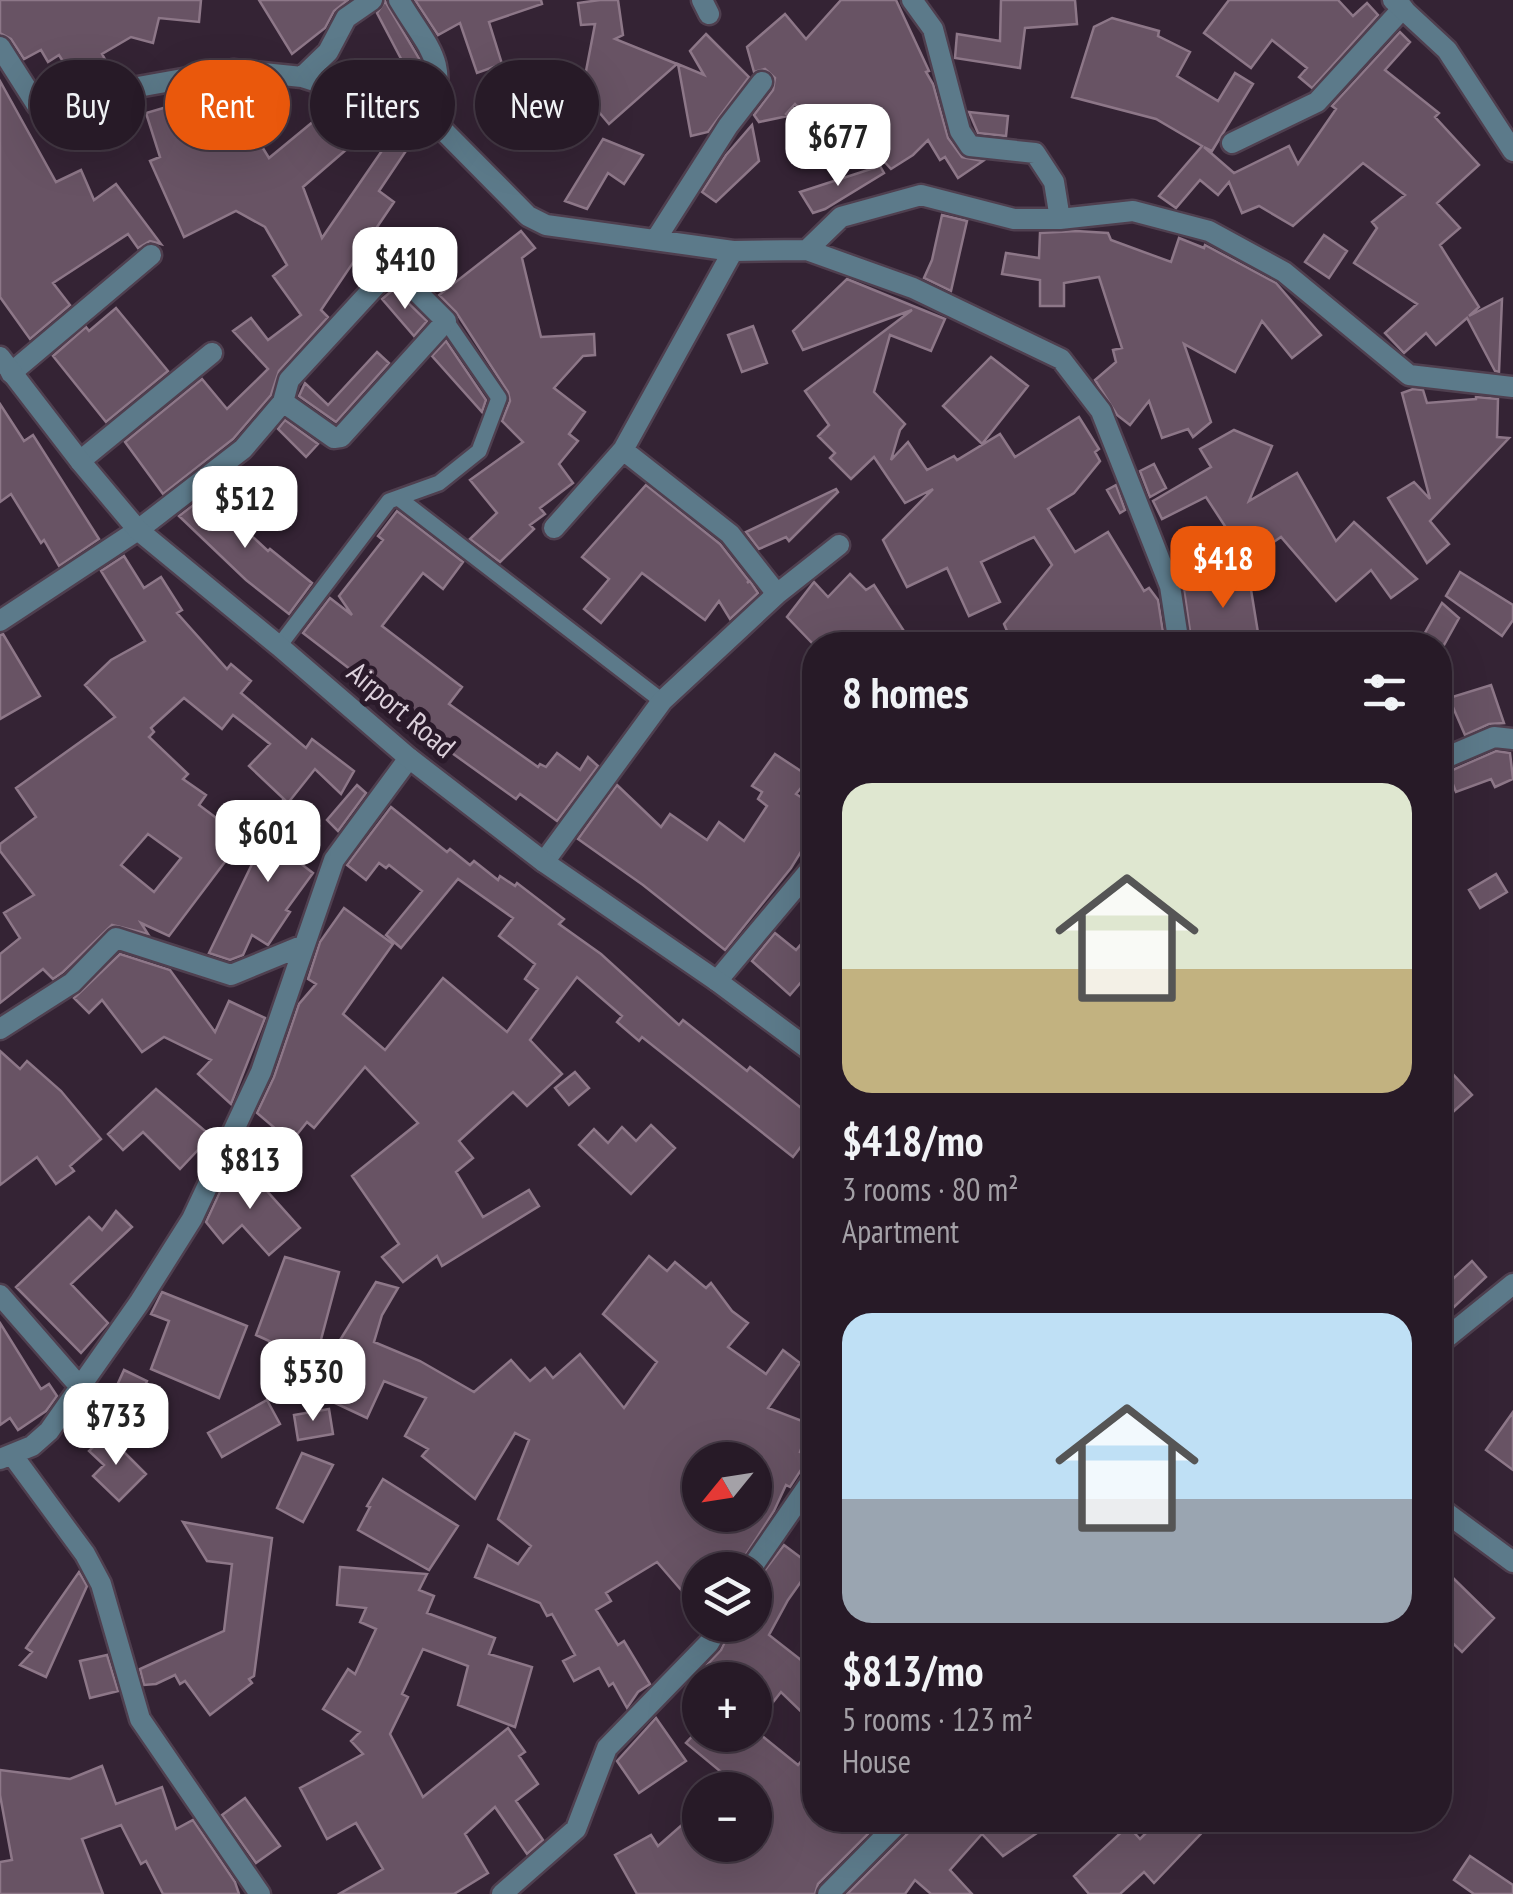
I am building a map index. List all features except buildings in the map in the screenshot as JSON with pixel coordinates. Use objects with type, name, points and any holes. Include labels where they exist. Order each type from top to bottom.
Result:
[{"type":"street","points":[[302,77],[328,52],[346,18],[372,0]]},
{"type":"street","points":[[399,0],[434,60]]},
{"type":"street","points":[[912,0],[933,28],[960,130],[970,146],[1035,152],[1054,182],[1060,220]]},
{"type":"street","points":[[1232,143],[1317,102],[1398,4],[1447,50],[1513,151]]},
{"type":"street","points":[[0,48],[37,105],[233,70],[310,80]]},
{"type":"street","points":[[656,239],[728,126],[762,82]]},
{"type":"street","points":[[455,142],[528,216],[546,225],[733,252],[807,250],[913,288],[1061,359],[1101,411],[1170,586],[1177,632]]},
{"type":"street","points":[[807,250],[841,216],[921,195],[1014,219],[1060,220],[1133,211],[1209,231],[1284,272],[1409,375],[1513,387]]},
{"type":"street","points":[[554,528],[623,450],[733,252]]},
{"type":"street","points":[[6,365],[151,254]]},
{"type":"street","points":[[0,621],[138,530],[243,450],[283,402],[289,380],[390,270],[446,321],[342,437],[334,438],[283,402]]},
{"type":"street","points":[[80,462],[212,353]]},
{"type":"street","name":"Airport Road","points":[[6,365],[138,530],[408,758],[544,862],[802,1044]]},
{"type":"street","points":[[623,450],[730,534],[777,594]]},
{"type":"street","points":[[544,862],[662,702],[777,594],[839,545]]},
{"type":"street","points":[[1452,755],[1494,737],[1513,739]]},
{"type":"street","points":[[260,1894],[140,1719],[101,1584],[85,1554],[6,1457],[49,1431],[140,1303],[192,1219],[260,1072],[334,860],[408,758]]},
{"type":"street","points":[[717,981],[802,880]]},
{"type":"street","points":[[0,1029],[72,983],[116,938],[231,975],[304,945]]},
{"type":"street","points":[[1452,1332],[1513,1284]]},
{"type":"street","points":[[0,1295],[81,1388]]},
{"type":"street","points":[[762,1552],[802,1495]]},
{"type":"street","points":[[1452,1517],[1513,1562]]},
{"type":"street","points":[[502,1894],[576,1829],[608,1748],[710,1642]]},
{"type":"street","points":[[828,1894],[889,1832]]},
{"type":"lane","points":[[279,646],[389,502],[439,483],[480,452],[499,398],[446,321]]},
{"type":"lane","points":[[400,500],[662,702]]}]
